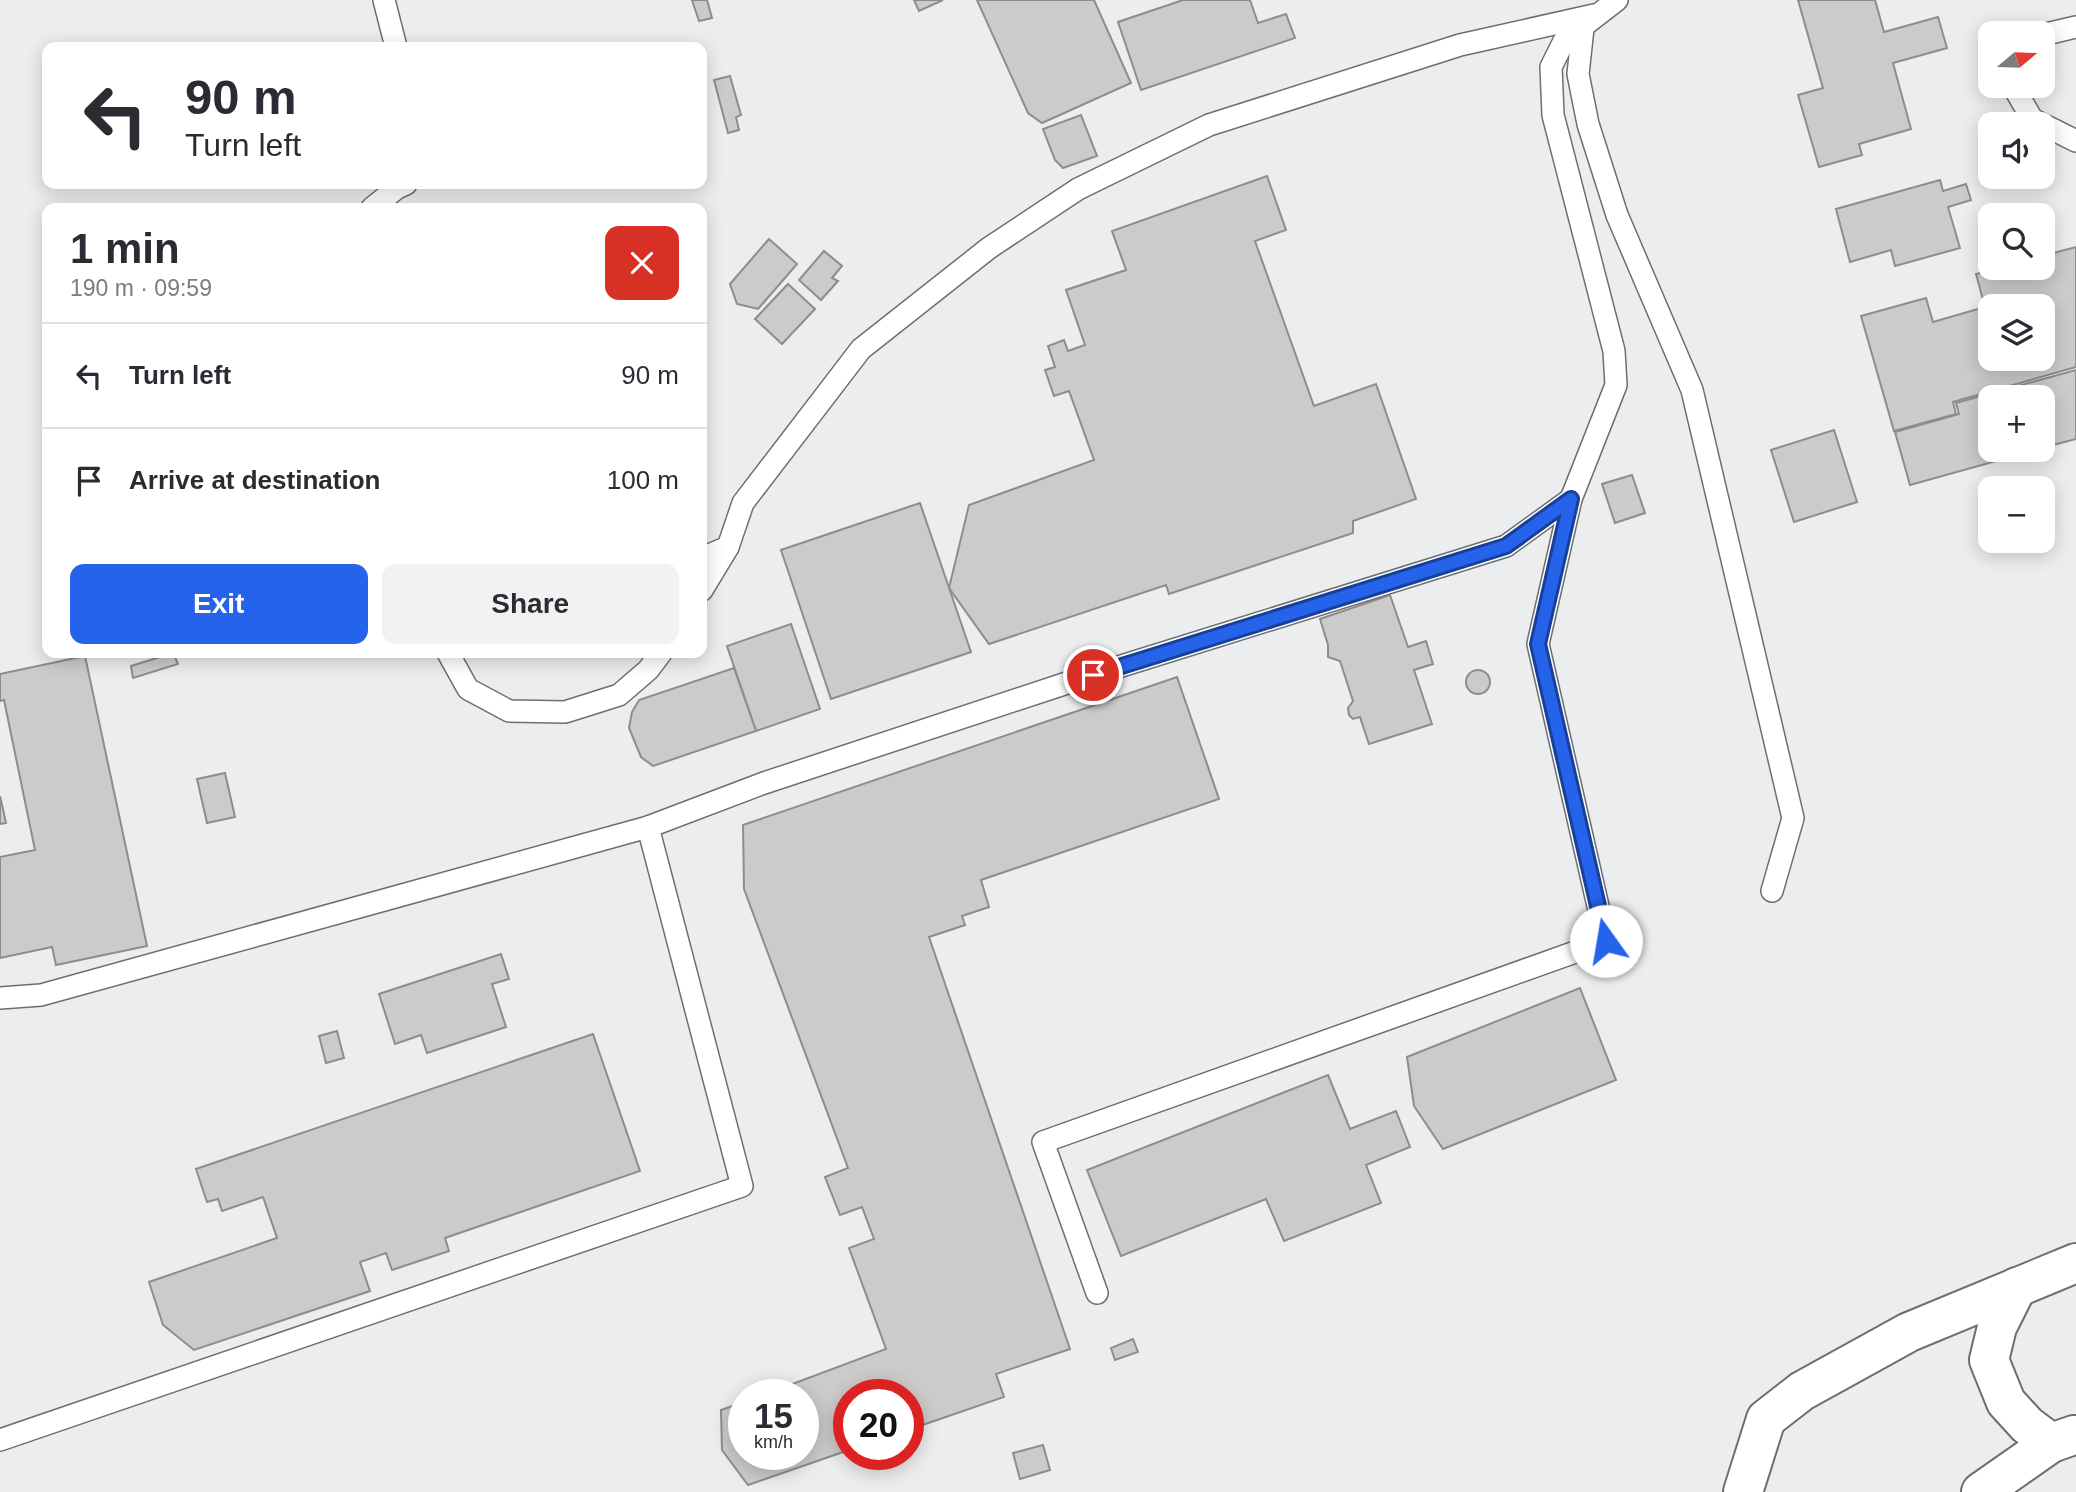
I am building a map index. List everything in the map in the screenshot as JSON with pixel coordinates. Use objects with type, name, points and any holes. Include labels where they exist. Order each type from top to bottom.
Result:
[{"type":"street","points":[[1743,1492],[1766,1419],[1802,1391],[1909,1332],[2076,1263]]},
{"type":"street","points":[[2017,1287],[1997,1327],[1989,1360],[2006,1402],[2027,1425],[2064,1439]]},
{"type":"street","points":[[1981,1492],[2064,1439]]},
{"type":"lane","points":[[384,0],[395,42]]},
{"type":"lane","points":[[1097,1293],[1044,1142],[1606,941],[1538,644],[1571,499],[1616,385],[1614,351],[1553,115],[1551,67],[1564,41],[1609,7]]},
{"type":"lane","points":[[707,582],[728,547],[743,503],[861,349],[989,248],[1078,189],[1209,125],[1460,46],[1609,7]]},
{"type":"lane","points":[[2055,32],[2076,27]]},
{"type":"lane","points":[[1583,28],[1578,74],[1588,124],[1617,215],[1692,390],[1793,818],[1772,891]]},
{"type":"lane","points":[[2020,98],[2032,119],[2076,141]]},
{"type":"lane","points":[[379,203],[400,189]]},
{"type":"lane","points":[[0,998],[41,995],[648,827],[764,783],[1067,683],[1506,546],[1571,499]]},
{"type":"lane","points":[[707,556],[728,547]]},
{"type":"lane","points":[[451,658],[468,689],[509,711],[565,712],[619,695],[648,670],[657,658]]},
{"type":"lane","points":[[0,1440],[742,1186],[648,827]]},
{"type":"building","points":[[692,0],[707,0],[712,18],[699,21]]},
{"type":"building","points":[[914,0],[943,0],[919,11]]},
{"type":"building","points":[[977,0],[1094,0],[1131,83],[1042,123],[1028,113]]},
{"type":"building","points":[[1183,0],[1250,0],[1258,23],[1286,14],[1295,38],[1141,90],[1118,22]]},
{"type":"building","points":[[1798,0],[1875,0],[1884,32],[1938,17],[1947,48],[1893,63],[1911,129],[1859,144],[1862,155],[1819,167],[1798,95],[1823,88]]},
{"type":"building","points":[[730,76],[741,115],[736,117],[739,130],[728,133],[714,80]]},
{"type":"building","points":[[1081,115],[1097,156],[1063,168],[1055,160],[1043,129]]},
{"type":"building","points":[[1267,176],[1286,230],[1255,241],[1314,406],[1376,384],[1416,499],[1353,521],[1353,533],[1169,594],[1166,585],[989,644],[949,588],[969,505],[1094,460],[1069,391],[1054,396],[1045,370],[1055,367],[1048,346],[1064,340],[1068,351],[1085,345],[1066,290],[1126,270],[1112,231]]},
{"type":"building","points":[[1940,180],[1943,191],[1966,184],[1971,200],[1948,207],[1960,248],[1895,266],[1891,250],[1850,262],[1836,209]]},
{"type":"building","points":[[769,239],[797,264],[758,309],[737,304],[730,284]]},
{"type":"building","points":[[2076,247],[2076,367],[2013,385],[1978,385],[1978,395],[1953,402],[1956,414],[1894,431],[1861,316],[1926,298],[1933,322],[1978,309],[1978,371],[2055,371],[2055,294],[1981,294],[1976,274],[1978,280],[2055,280],[2055,253]]},
{"type":"building","points":[[824,251],[842,266],[832,278],[838,281],[821,300],[799,280]]},
{"type":"building","points":[[788,284],[815,309],[782,344],[755,319]]},
{"type":"building","points":[[2076,370],[2076,439],[2055,445],[2055,385],[2021,385]]},
{"type":"building","points":[[1978,397],[1978,462],[1993,462],[1910,485],[1895,432],[1959,414],[1956,403]]},
{"type":"building","points":[[1834,430],[1857,502],[1794,522],[1771,450]]},
{"type":"building","points":[[1632,475],[1645,513],[1615,523],[1602,484]]},
{"type":"building","points":[[920,503],[971,652],[831,699],[781,550]]},
{"type":"building","points":[[1390,595],[1408,647],[1426,641],[1433,664],[1414,670],[1432,724],[1369,744],[1360,717],[1353,719],[1349,715],[1348,708],[1353,701],[1340,661],[1328,657],[1328,645],[1320,619]]},
{"type":"building","points":[[791,624],[820,709],[756,731],[727,646]]},
{"type":"building","points":[[85,658],[147,946],[56,965],[52,947],[0,958],[0,857],[35,850],[4,700],[0,701],[0,674]]},
{"type":"building","points":[[157,658],[175,658],[178,664],[133,678],[131,666]]},
{"type":"building","points":[[734,668],[756,731],[653,766],[641,757],[629,728],[632,712],[639,700]]},
{"type":"building","points":[[1473,670],[1483,670],[1490,677],[1490,687],[1483,694],[1473,694],[1466,687],[1466,677]]},
{"type":"building","points":[[1177,677],[1219,799],[981,880],[989,907],[962,916],[965,925],[929,937],[1070,1349],[996,1374],[1004,1397],[924,1424],[924,1379],[833,1379],[833,1456],[819,1460],[819,1379],[806,1379],[886,1349],[849,1248],[874,1239],[862,1207],[840,1215],[825,1177],[848,1168],[744,889],[743,825]]},
{"type":"building","points":[[225,773],[235,817],[207,823],[197,779]]},
{"type":"building","points":[[0,796],[6,823],[0,824]]},
{"type":"building","points":[[501,954],[509,979],[492,984],[506,1027],[427,1053],[421,1035],[395,1044],[379,994]]},
{"type":"building","points":[[1580,988],[1616,1080],[1443,1149],[1414,1106],[1407,1057]]},
{"type":"building","points":[[337,1031],[344,1058],[326,1063],[319,1036]]},
{"type":"building","points":[[593,1034],[640,1171],[445,1238],[449,1251],[392,1270],[386,1253],[360,1262],[370,1291],[194,1350],[163,1325],[149,1282],[277,1238],[263,1197],[222,1211],[218,1199],[207,1202],[196,1169]]},
{"type":"building","points":[[1328,1075],[1350,1129],[1396,1111],[1410,1147],[1366,1165],[1381,1203],[1284,1241],[1266,1199],[1121,1256],[1087,1170]]},
{"type":"building","points":[[1133,1339],[1138,1352],[1115,1360],[1111,1348]]},
{"type":"building","points":[[728,1408],[728,1458],[722,1450],[721,1410]]},
{"type":"building","points":[[1043,1445],[1050,1470],[1020,1479],[1013,1453]]},
{"type":"building","points":[[737,1470],[791,1470],[748,1485]]},
{"type":"route","points":[[1093,675],[1506,546],[1571,499],[1538,644],[1606,941]]}]
